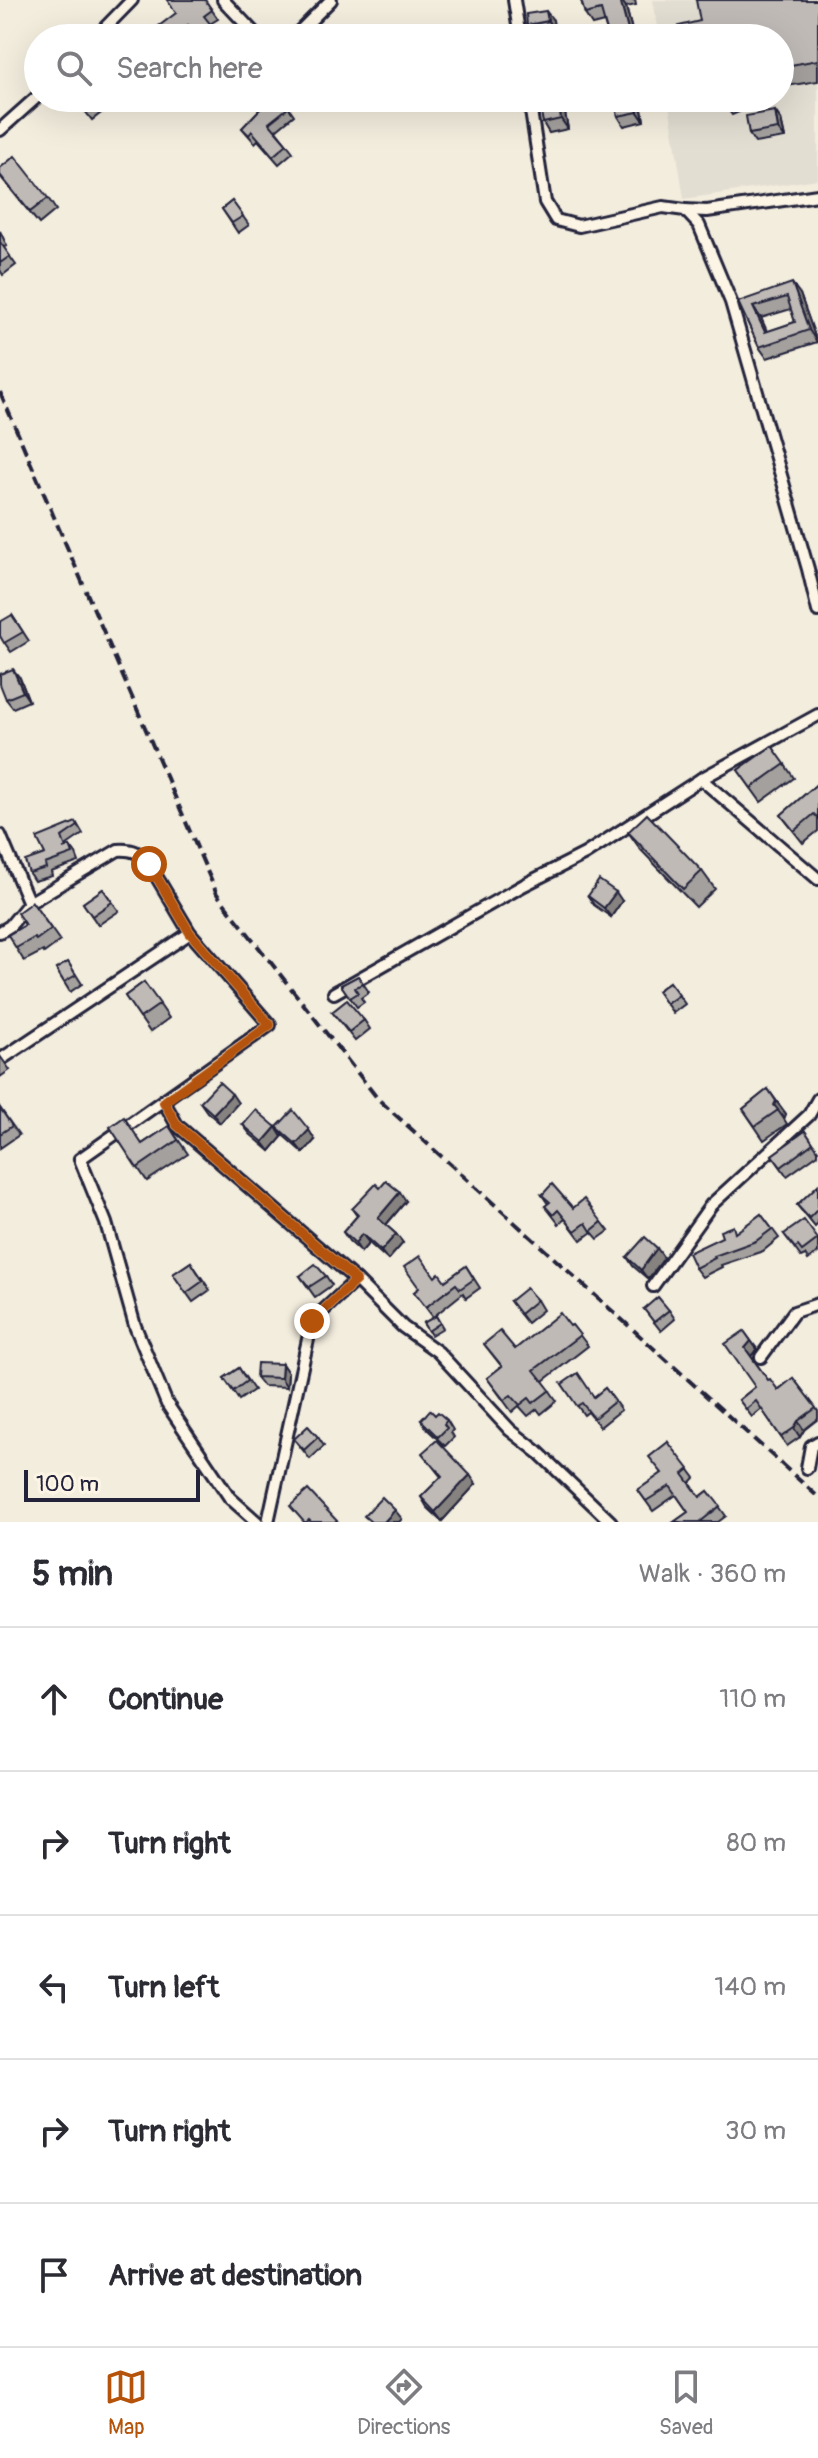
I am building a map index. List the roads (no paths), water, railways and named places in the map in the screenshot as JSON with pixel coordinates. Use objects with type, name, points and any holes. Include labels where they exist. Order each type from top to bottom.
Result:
[{"type":"street","points":[[109,24],[132,0]]},
{"type":"street","points":[[223,0],[246,24]]},
{"type":"street","points":[[307,24],[331,0]]},
{"type":"street","points":[[514,0],[518,24]]},
{"type":"street","points":[[0,130],[24,109]]},
{"type":"street","points":[[531,112],[545,202],[556,220],[579,226],[663,207],[707,211],[818,195]]},
{"type":"street","points":[[685,210],[699,225],[731,302],[818,611]]},
{"type":"street","points":[[334,993],[524,885],[585,854],[701,779],[818,715]]},
{"type":"street","points":[[701,779],[818,879]]},
{"type":"street","points":[[0,835],[29,903]]},
{"type":"street","points":[[0,932],[10,926],[29,903],[118,850],[131,849],[141,854],[149,864],[190,933],[270,1025],[80,1159],[106,1223],[135,1326],[167,1404],[230,1498],[257,1522]]},
{"type":"street","points":[[0,1060],[190,933]]},
{"type":"street","points":[[653,1286],[711,1205],[809,1115],[818,1099]]},
{"type":"street","points":[[164,1102],[177,1125],[356,1280],[403,1327],[438,1352],[510,1430],[538,1452],[611,1522]]},
{"type":"street","points":[[268,1522],[312,1321],[356,1280]]},
{"type":"street","points":[[761,1357],[794,1312],[818,1304]]},
{"type":"street","points":[[807,1468],[811,1446],[818,1442]]},
{"type":"railway","points":[[0,392],[217,894],[378,1099],[818,1497]]}]
